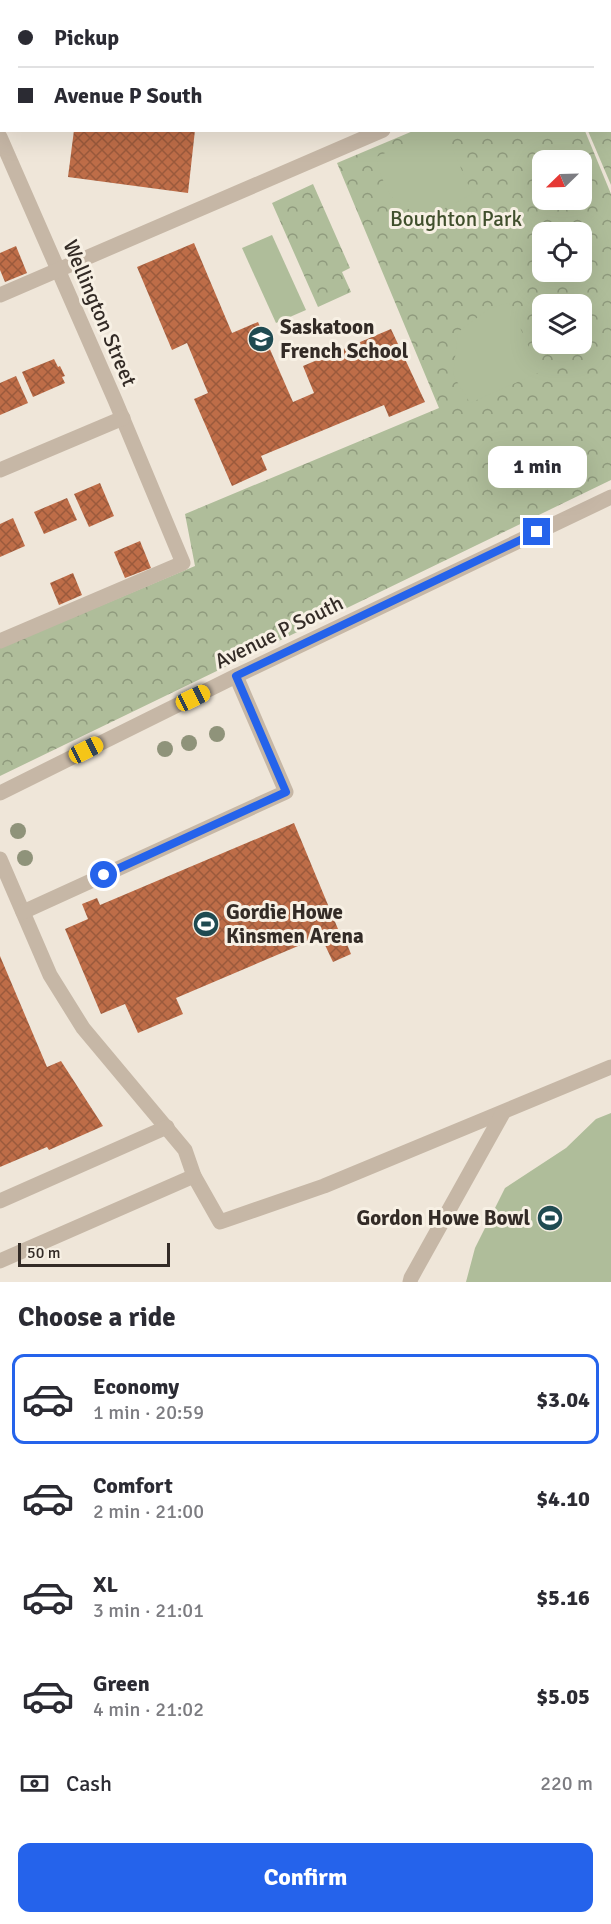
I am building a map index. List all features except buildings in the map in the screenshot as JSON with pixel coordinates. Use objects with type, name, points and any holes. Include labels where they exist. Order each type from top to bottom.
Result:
[{"type":"street","points":[[0,295],[378,132]]},
{"type":"street","name":"Wellington Street","points":[[0,136],[123,418],[183,563],[0,641]]},
{"type":"street","points":[[0,470],[123,418]]},
{"type":"street","name":"Avenue P South","points":[[0,793],[236,676],[611,497]]},
{"type":"street","points":[[23,912],[286,792],[236,676]]},
{"type":"street","points":[[0,859],[50,975],[83,1028],[184,1150],[194,1176],[220,1222],[324,1186],[611,1067]]},
{"type":"street","points":[[410,1282],[503,1113]]},
{"type":"street","points":[[0,1201],[167,1127]]},
{"type":"street","points":[[0,1261],[194,1176]]},
{"type":"green space","name":"Boughton Park","points":[[411,132],[585,132],[611,194],[611,480],[0,776],[0,648],[195,566],[185,514],[439,408],[337,163]]},
{"type":"green space","points":[[434,132],[445,132],[472,194],[434,214],[417,215],[391,197],[381,176],[376,157]]},
{"type":"green space","points":[[588,132],[611,132],[611,185]]},
{"type":"green space","points":[[313,184],[350,268],[342,272],[351,292],[318,307],[272,203]]},
{"type":"green space","points":[[272,235],[306,310],[276,323],[242,248]]},
{"type":"green space","points":[[509,303],[540,372],[470,403],[453,375],[458,332],[490,308]]},
{"type":"green space","name":"Gordon Howe Bowl","points":[[611,1113],[611,1282],[466,1282],[475,1248],[505,1188],[566,1148],[596,1119]]},
{"type":"place","name":"Saskatoon French School","points":[[261,339]]},
{"type":"place","name":"Gordie Howe Kinsmen Arena","points":[[206,924]]},
{"type":"place","name":"Gordon Howe Bowl","points":[[550,1218]]},
{"type":"route","points":[[104,875],[286,792],[236,676],[537,532]]}]
